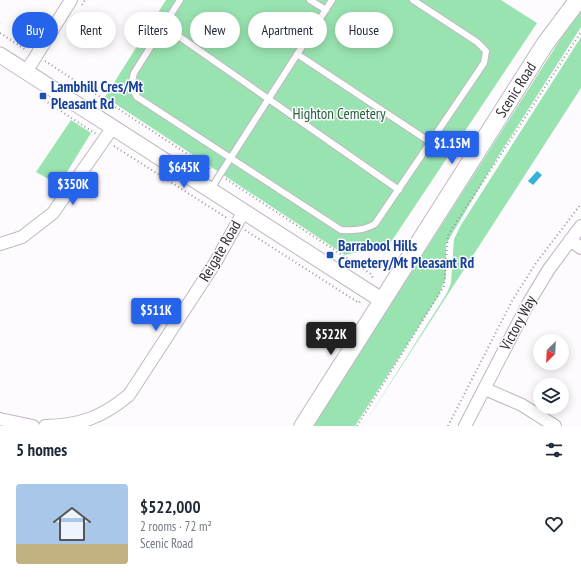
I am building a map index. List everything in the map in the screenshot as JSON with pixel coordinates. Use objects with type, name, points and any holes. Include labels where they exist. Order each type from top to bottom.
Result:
[{"type":"main road","name":"Scenic Road","points":[[303,426],[545,44],[578,0]]},
{"type":"street","points":[[26,72],[71,0]]},
{"type":"street","points":[[0,55],[383,301]]},
{"type":"street","points":[[0,244],[22,237],[53,213],[113,127]]},
{"type":"street","name":"Reigate Road","points":[[45,426],[67,425],[89,420],[111,410],[129,395],[215,263],[244,211]]},
{"type":"street","name":"Victory Way","points":[[465,426],[529,302],[549,269],[581,226]]},
{"type":"street","points":[[570,240],[581,248]]},
{"type":"street","points":[[485,389],[522,405],[555,426]]},
{"type":"street","points":[[0,419],[33,426]]},
{"type":"lane","points":[[173,12],[180,0]]},
{"type":"lane","points":[[310,0],[326,10]]},
{"type":"lane","points":[[210,190],[332,0]]},
{"type":"lane","points":[[150,48],[134,73],[131,86],[137,97],[342,230],[370,228],[375,224],[399,190],[484,63],[486,51],[477,42],[413,0]]},
{"type":"lane","points":[[182,39],[399,190]]},
{"type":"lane","points":[[297,54],[430,142]]},
{"type":"path","points":[[357,426],[444,286],[448,235],[581,32]]},
{"type":"path","points":[[0,33],[371,274],[376,282]]},
{"type":"green space","name":"Highton Cemetery","points":[[166,0],[501,0],[537,23],[389,245],[345,255],[105,97],[136,48],[182,48],[182,12],[158,12]]},
{"type":"green space","points":[[581,7],[581,27],[499,155],[446,244],[446,277],[439,295],[355,426],[313,426]]},
{"type":"green space","points":[[581,37],[581,88],[363,426],[447,293],[451,283],[454,239],[461,225]]},
{"type":"green space","points":[[71,120],[91,133],[59,185],[36,172]]},
{"type":"water","points":[[537,171],[542,175],[533,185],[528,181]]},
{"type":"place","name":"Lambhill Cres/Mt Pleasant Rd","points":[[43,96]]},
{"type":"place","name":"Barrabool Hills Cemetery/Mt Pleasant Rd","points":[[330,255]]}]
